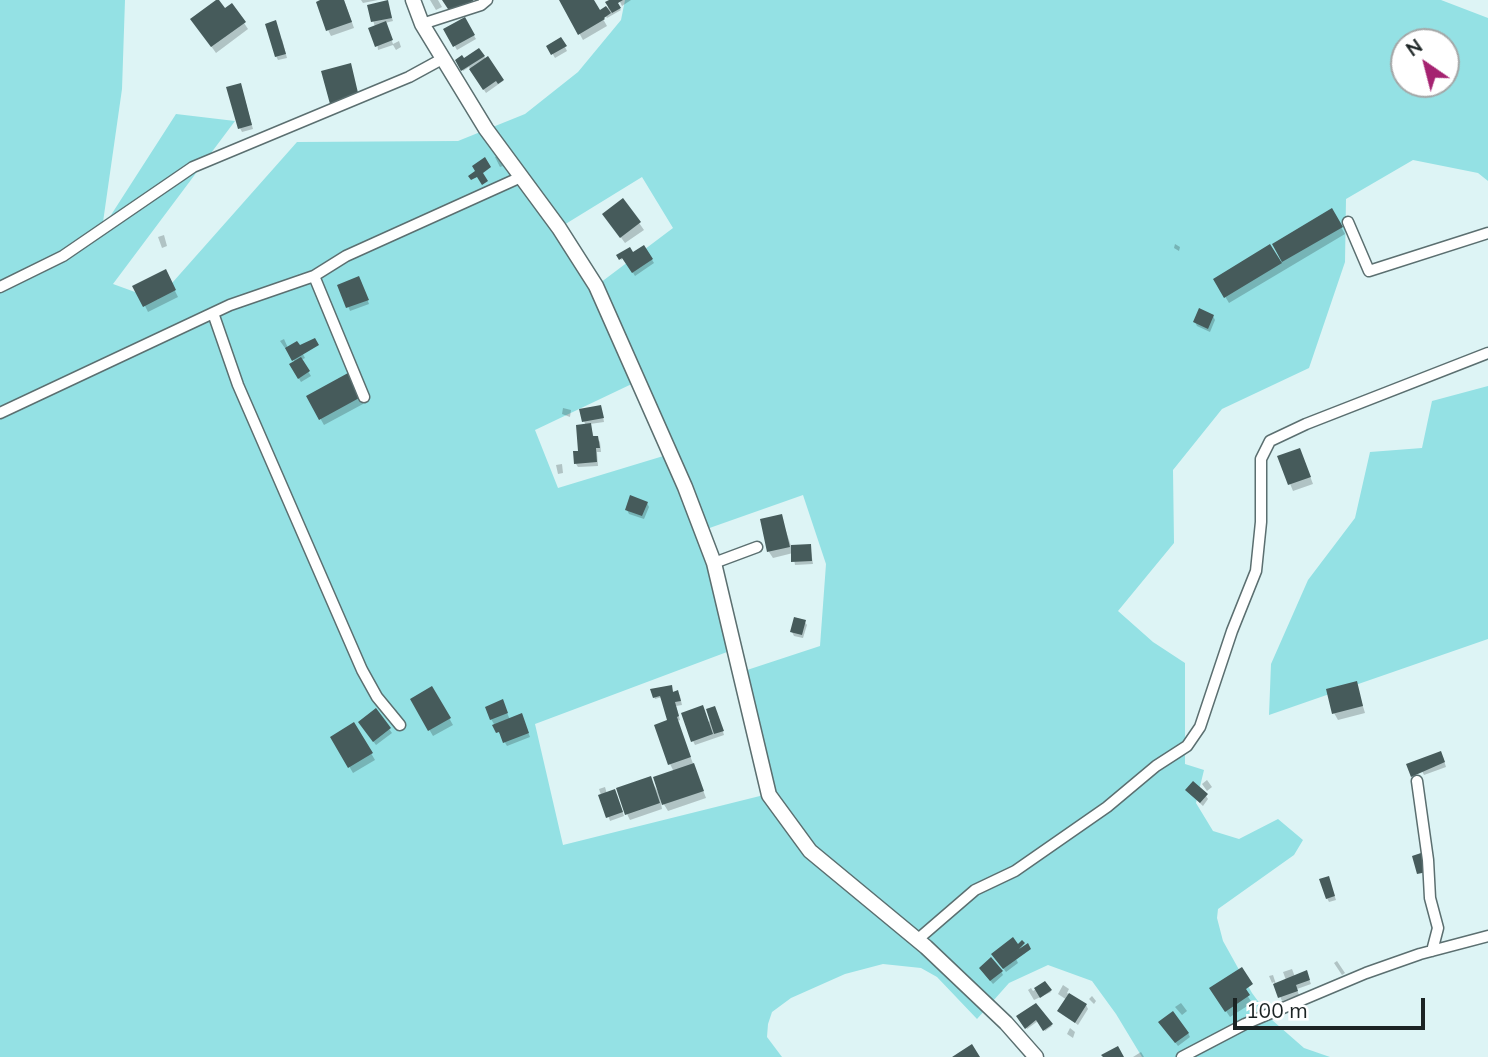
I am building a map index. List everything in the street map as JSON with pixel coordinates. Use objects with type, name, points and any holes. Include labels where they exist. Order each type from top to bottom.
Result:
[{"type":"street","points":[[413,0],[422,24],[486,129],[559,229],[596,286],[685,487],[714,563],[769,794],[810,851],[917,940],[1006,1023],[1035,1057]]},
{"type":"street","points":[[422,24],[481,5],[487,0]]},
{"type":"street","points":[[0,287],[63,256],[194,167],[409,77],[442,59]]},
{"type":"street","points":[[0,413],[213,313],[314,276],[346,256],[521,177]]},
{"type":"street","points":[[1348,222],[1369,271],[1488,233]]},
{"type":"street","points":[[314,276],[364,397]]},
{"type":"street","points":[[213,313],[238,385],[362,670],[377,697],[400,726]]},
{"type":"street","points":[[917,940],[975,890],[1015,871],[1107,807],[1156,766],[1187,746],[1200,727],[1232,631],[1256,571],[1261,522],[1261,459],[1270,441],[1306,424],[1488,353]]},
{"type":"street","points":[[714,563],[757,547]]},
{"type":"street","points":[[1417,781],[1429,860],[1430,898],[1438,928],[1432,951]]},
{"type":"street","points":[[1182,1057],[1245,1024],[1366,973],[1488,936]]},
{"type":"shaded area","points":[[0,0],[125,0],[122,89],[102,229],[176,114],[235,121],[113,284],[157,300],[297,142],[458,141],[525,114],[578,72],[621,20],[625,0],[1441,0],[1488,18],[1488,181],[1478,173],[1413,160],[1346,199],[1345,262],[1309,368],[1222,409],[1173,470],[1174,543],[1118,611],[1153,642],[1185,663],[1185,764],[1204,770],[1196,803],[1213,831],[1239,839],[1278,819],[1303,840],[1294,855],[1218,909],[1217,918],[1223,941],[1252,993],[1272,1020],[1304,1048],[1330,1057],[1142,1057],[1092,981],[1048,965],[1009,983],[977,1019],[937,977],[921,968],[883,964],[845,974],[791,998],[772,1012],[767,1037],[782,1057],[0,1057]],"holes":[[[642,177],[673,228],[596,286],[559,228]],[[638,381],[670,454],[558,488],[535,430]],[[803,495],[826,564],[820,646],[741,672],[768,794],[563,845],[535,724],[735,649],[701,531]]]},
{"type":"shaded area","points":[[1488,386],[1488,639],[1269,715],[1271,664],[1308,580],[1355,518],[1370,452],[1422,448],[1432,401]]},
{"type":"building","points":[[216,0],[225,8],[232,3],[246,22],[211,47],[190,19]]},
{"type":"building","points":[[344,0],[352,22],[326,31],[316,2]]},
{"type":"building","points":[[388,0],[392,18],[371,22],[367,5]]},
{"type":"building","points":[[442,0],[474,0],[452,15]]},
{"type":"building","points":[[559,0],[594,0],[600,10],[606,6],[611,13],[578,35]]},
{"type":"building","points":[[623,0],[618,3],[621,8],[612,13],[605,2]]},
{"type":"building","points":[[465,17],[475,35],[453,47],[443,29]]},
{"type":"building","points":[[276,20],[286,54],[275,57],[265,24]]},
{"type":"building","points":[[386,21],[393,40],[375,47],[368,28]]},
{"type":"building","points":[[561,37],[567,46],[551,55],[546,46]]},
{"type":"building","points":[[479,48],[485,56],[461,71],[455,60],[462,55],[464,58]]},
{"type":"building","points":[[488,56],[504,80],[498,84],[496,81],[483,90],[469,69]]},
{"type":"building","points":[[351,63],[359,97],[330,104],[321,71]]},
{"type":"building","points":[[241,83],[252,125],[238,129],[226,87]]},
{"type":"building","points":[[485,157],[491,167],[483,173],[488,181],[482,185],[477,177],[471,180],[468,176],[475,171],[472,166]]},
{"type":"building","points":[[623,198],[641,222],[620,238],[602,214]]},
{"type":"building","points":[[1332,208],[1343,227],[1282,262],[1272,244]]},
{"type":"building","points":[[1270,244],[1282,263],[1224,298],[1213,279]]},
{"type":"building","points":[[644,245],[653,259],[632,273],[622,258],[619,260],[616,255],[630,247],[633,252]]},
{"type":"building","points":[[166,269],[176,290],[143,307],[132,286]]},
{"type":"building","points":[[359,276],[369,300],[346,308],[337,285]]},
{"type":"building","points":[[1199,308],[1214,315],[1208,329],[1193,322]]},
{"type":"building","points":[[315,338],[319,345],[292,361],[285,348],[297,341],[300,345]]},
{"type":"building","points":[[301,357],[310,371],[298,379],[289,364]]},
{"type":"building","points":[[348,373],[361,397],[319,420],[306,396]]},
{"type":"building","points":[[601,405],[604,418],[582,422],[579,409]]},
{"type":"building","points":[[591,423],[593,436],[598,436],[600,448],[596,448],[597,462],[574,464],[573,451],[578,451],[576,425]]},
{"type":"building","points":[[1300,448],[1311,477],[1288,485],[1277,456]]},
{"type":"building","points":[[630,495],[648,502],[642,516],[625,510]]},
{"type":"building","points":[[782,514],[790,547],[767,552],[760,519]]},
{"type":"building","points":[[811,544],[812,561],[791,562],[791,545]]},
{"type":"building","points":[[794,617],[806,620],[802,635],[790,632]]},
{"type":"building","points":[[1357,681],[1363,706],[1332,714],[1326,689]]},
{"type":"building","points":[[672,685],[673,692],[678,690],[681,701],[675,702],[679,716],[677,717],[691,757],[668,765],[654,725],[667,720],[660,696],[653,698],[650,689]]},
{"type":"building","points":[[432,686],[451,718],[428,731],[410,699]]},
{"type":"building","points":[[503,699],[508,713],[490,720],[485,707]]},
{"type":"building","points":[[703,705],[713,734],[691,742],[681,713]]},
{"type":"building","points":[[715,706],[724,731],[714,734],[706,709]]},
{"type":"building","points":[[376,708],[391,728],[373,742],[358,722]]},
{"type":"building","points":[[522,713],[529,733],[503,743],[499,732],[496,733],[492,725]]},
{"type":"building","points":[[354,722],[373,753],[348,768],[330,737]]},
{"type":"building","points":[[1441,751],[1445,762],[1411,777],[1406,764]]},
{"type":"building","points":[[694,763],[704,791],[662,805],[653,777]]},
{"type":"building","points":[[651,776],[660,803],[625,815],[616,788]]},
{"type":"building","points":[[1193,781],[1208,794],[1200,803],[1185,790]]},
{"type":"building","points":[[615,789],[623,812],[606,818],[598,795]]},
{"type":"building","points":[[1421,853],[1427,872],[1417,874],[1412,856]]},
{"type":"building","points":[[1329,876],[1335,896],[1326,899],[1319,879]]},
{"type":"building","points":[[1013,937],[1018,944],[1022,940],[1025,943],[1019,949],[1028,943],[1031,949],[1003,969],[991,954]]},
{"type":"building","points":[[991,957],[1003,971],[990,981],[979,968]]},
{"type":"building","points":[[1242,967],[1253,984],[1246,989],[1250,995],[1225,1012],[1209,988]]},
{"type":"building","points":[[1307,970],[1310,980],[1296,985],[1298,991],[1278,998],[1273,984]]},
{"type":"building","points":[[1045,981],[1052,990],[1040,998],[1034,988]]},
{"type":"building","points":[[1069,993],[1087,1004],[1075,1023],[1057,1011]]},
{"type":"building","points":[[1036,1003],[1053,1024],[1043,1031],[1036,1020],[1025,1029],[1016,1016]]},
{"type":"building","points":[[1173,1011],[1189,1033],[1175,1043],[1158,1022]]},
{"type":"building","points":[[972,1044],[980,1057],[952,1057]]},
{"type":"building","points":[[1118,1046],[1124,1057],[1101,1055]]}]
